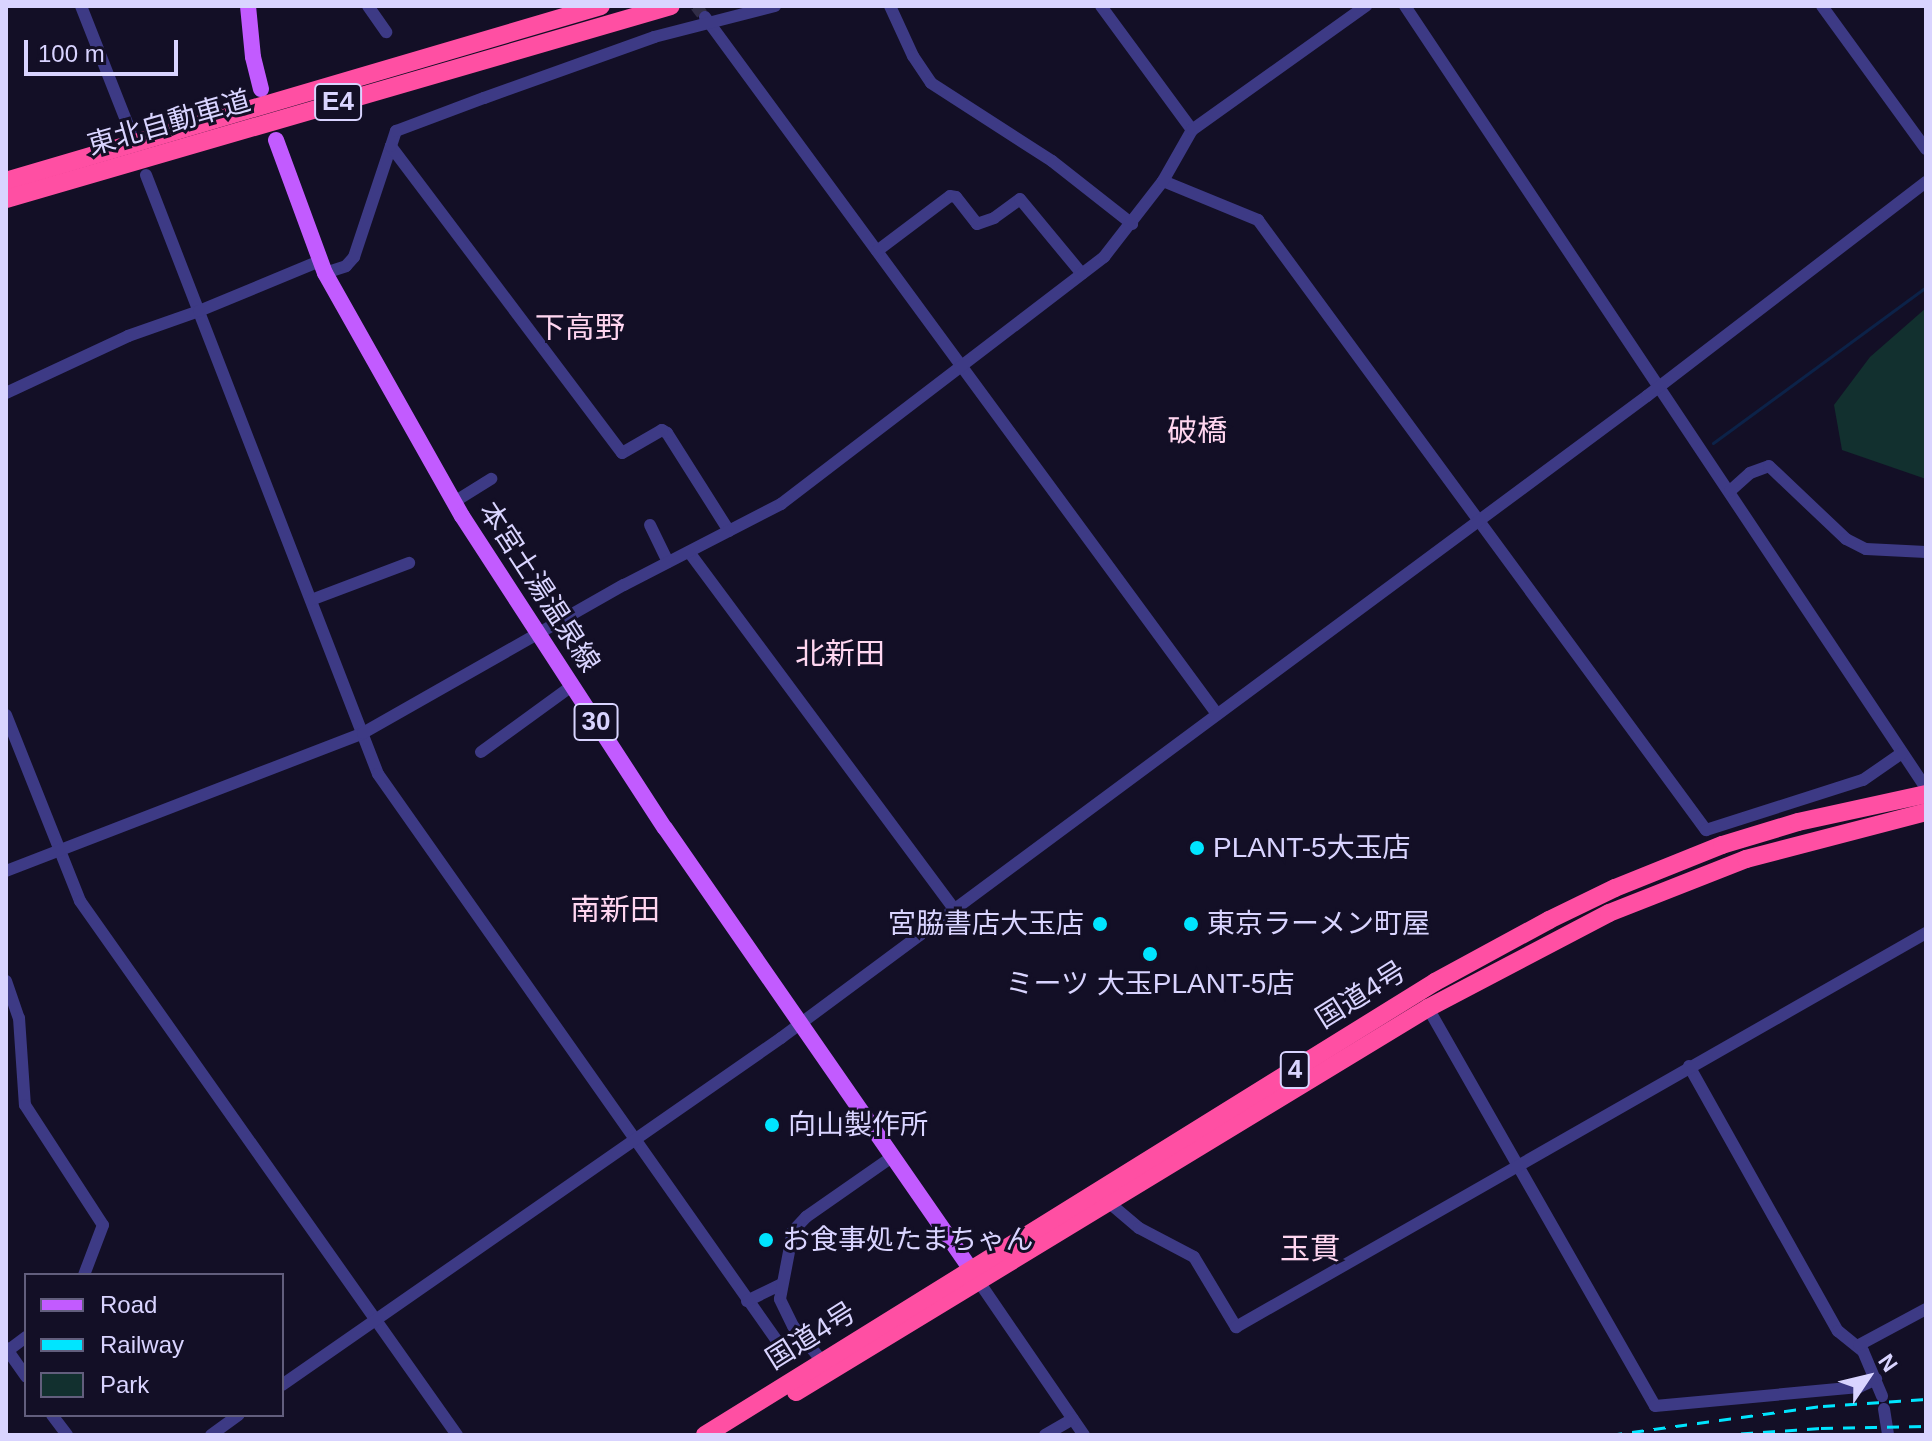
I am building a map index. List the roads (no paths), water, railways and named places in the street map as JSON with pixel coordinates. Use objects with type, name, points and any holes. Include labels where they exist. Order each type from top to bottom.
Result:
[{"type":"highway","name":"東北自動車道","points":[[6,181],[601,6]]},
{"type":"highway","name":"東北自動車道","points":[[6,199],[671,6]]},
{"type":"highway","name":"国道4号","points":[[725,1435],[1435,982],[1549,920],[1615,888],[1722,845],[1798,822],[1926,794]]},
{"type":"highway","name":"国道4号","points":[[705,1435],[822,1361],[1107,1201],[1428,1008],[1609,913],[1700,875],[1782,848],[1926,812]]},
{"type":"main road","points":[[248,6],[251,47],[261,89]]},
{"type":"main road","name":"本宮土湯温泉線","points":[[276,140],[323,267],[454,502],[572,686],[799,1023],[976,1277]]},
{"type":"street","points":[[81,6],[131,133]]},
{"type":"street","points":[[368,6],[386,32]]},
{"type":"street","points":[[6,393],[128,336],[323,267],[346,266],[354,257],[396,131],[705,17],[775,6]]},
{"type":"street","points":[[890,6],[913,56],[931,83],[1052,161],[1132,224]]},
{"type":"street","points":[[1101,6],[1192,130]]},
{"type":"street","points":[[6,871],[363,733],[668,562],[781,504],[963,368],[1104,257],[1163,181],[1192,130],[1366,6]]},
{"type":"street","points":[[1405,6],[1926,788]]},
{"type":"street","points":[[1822,6],[1926,149]]},
{"type":"street","points":[[705,17],[1217,714]]},
{"type":"street","points":[[391,146],[622,453],[662,430],[667,433],[729,531]]},
{"type":"street","points":[[146,175],[378,774],[787,1355]]},
{"type":"street","points":[[1163,181],[1258,220],[1706,830],[1863,780],[1902,753]]},
{"type":"street","points":[[284,1384],[799,1023],[1478,521],[1926,182]]},
{"type":"street","points":[[877,251],[950,196],[956,197],[977,224],[994,218],[1020,199],[1082,274]]},
{"type":"street","points":[[1730,491],[1750,473],[1769,466],[1846,539],[1866,549],[1926,552]]},
{"type":"street","points":[[454,502],[491,479]]},
{"type":"street","points":[[650,525],[668,562]]},
{"type":"street","points":[[689,552],[953,908]]},
{"type":"street","points":[[311,600],[409,563]]},
{"type":"street","points":[[481,752],[572,686]]},
{"type":"street","points":[[6,715],[80,901],[457,1435]]},
{"type":"street","points":[[1107,1201],[1139,1228],[1194,1257],[1236,1327],[1926,933]]},
{"type":"street","points":[[6,981],[17,1011],[25,1105],[101,1217],[103,1232],[85,1273]]},
{"type":"street","points":[[1428,1008],[1655,1406],[1859,1387],[1876,1379]]},
{"type":"street","points":[[6,1057],[20,1059]]},
{"type":"street","points":[[1689,1066],[1838,1331],[1859,1345],[1876,1379],[1888,1435]]},
{"type":"street","points":[[822,1361],[783,1309],[782,1284],[793,1231],[798,1224],[892,1157]]},
{"type":"street","points":[[976,1277],[1084,1435]]},
{"type":"street","points":[[747,1301],[782,1284]]},
{"type":"street","points":[[1859,1345],[1926,1309]]},
{"type":"street","points":[[24,1338],[7,1350],[24,1374]]},
{"type":"street","points":[[54,1417],[67,1435]]},
{"type":"street","points":[[211,1435],[236,1417]]},
{"type":"street","points":[[1045,1435],[1073,1419]]},
{"type":"waterway","points":[[1713,443],[1926,287]]},
{"type":"tunnel","points":[[696,6],[702,14]]},
{"type":"railway","points":[[1610,1435],[1823,1406],[1926,1399]]},
{"type":"railway","points":[[1719,1435],[1821,1428],[1926,1426]]},
{"type":"place","name":"PLANT-5大玉店","points":[[1197,848]]},
{"type":"place","name":"宮脇書店大玉店","points":[[1100,924]]},
{"type":"place","name":"東京ラーメン町屋","points":[[1191,924]]},
{"type":"place","name":"ミーツ 大玉PLANT-5店","points":[[1150,954]]},
{"type":"place","name":"向山製作所","points":[[772,1125]]},
{"type":"place","name":"お食事処たまちゃん","points":[[766,1240]]},
{"type":"district","name":"下高野","points":[[580,328]]},
{"type":"district","name":"破橋","points":[[1197,431]]},
{"type":"district","name":"北新田","points":[[840,654]]},
{"type":"district","name":"南新田","points":[[615,910]]},
{"type":"district","name":"玉貫","points":[[1310,1249]]}]
